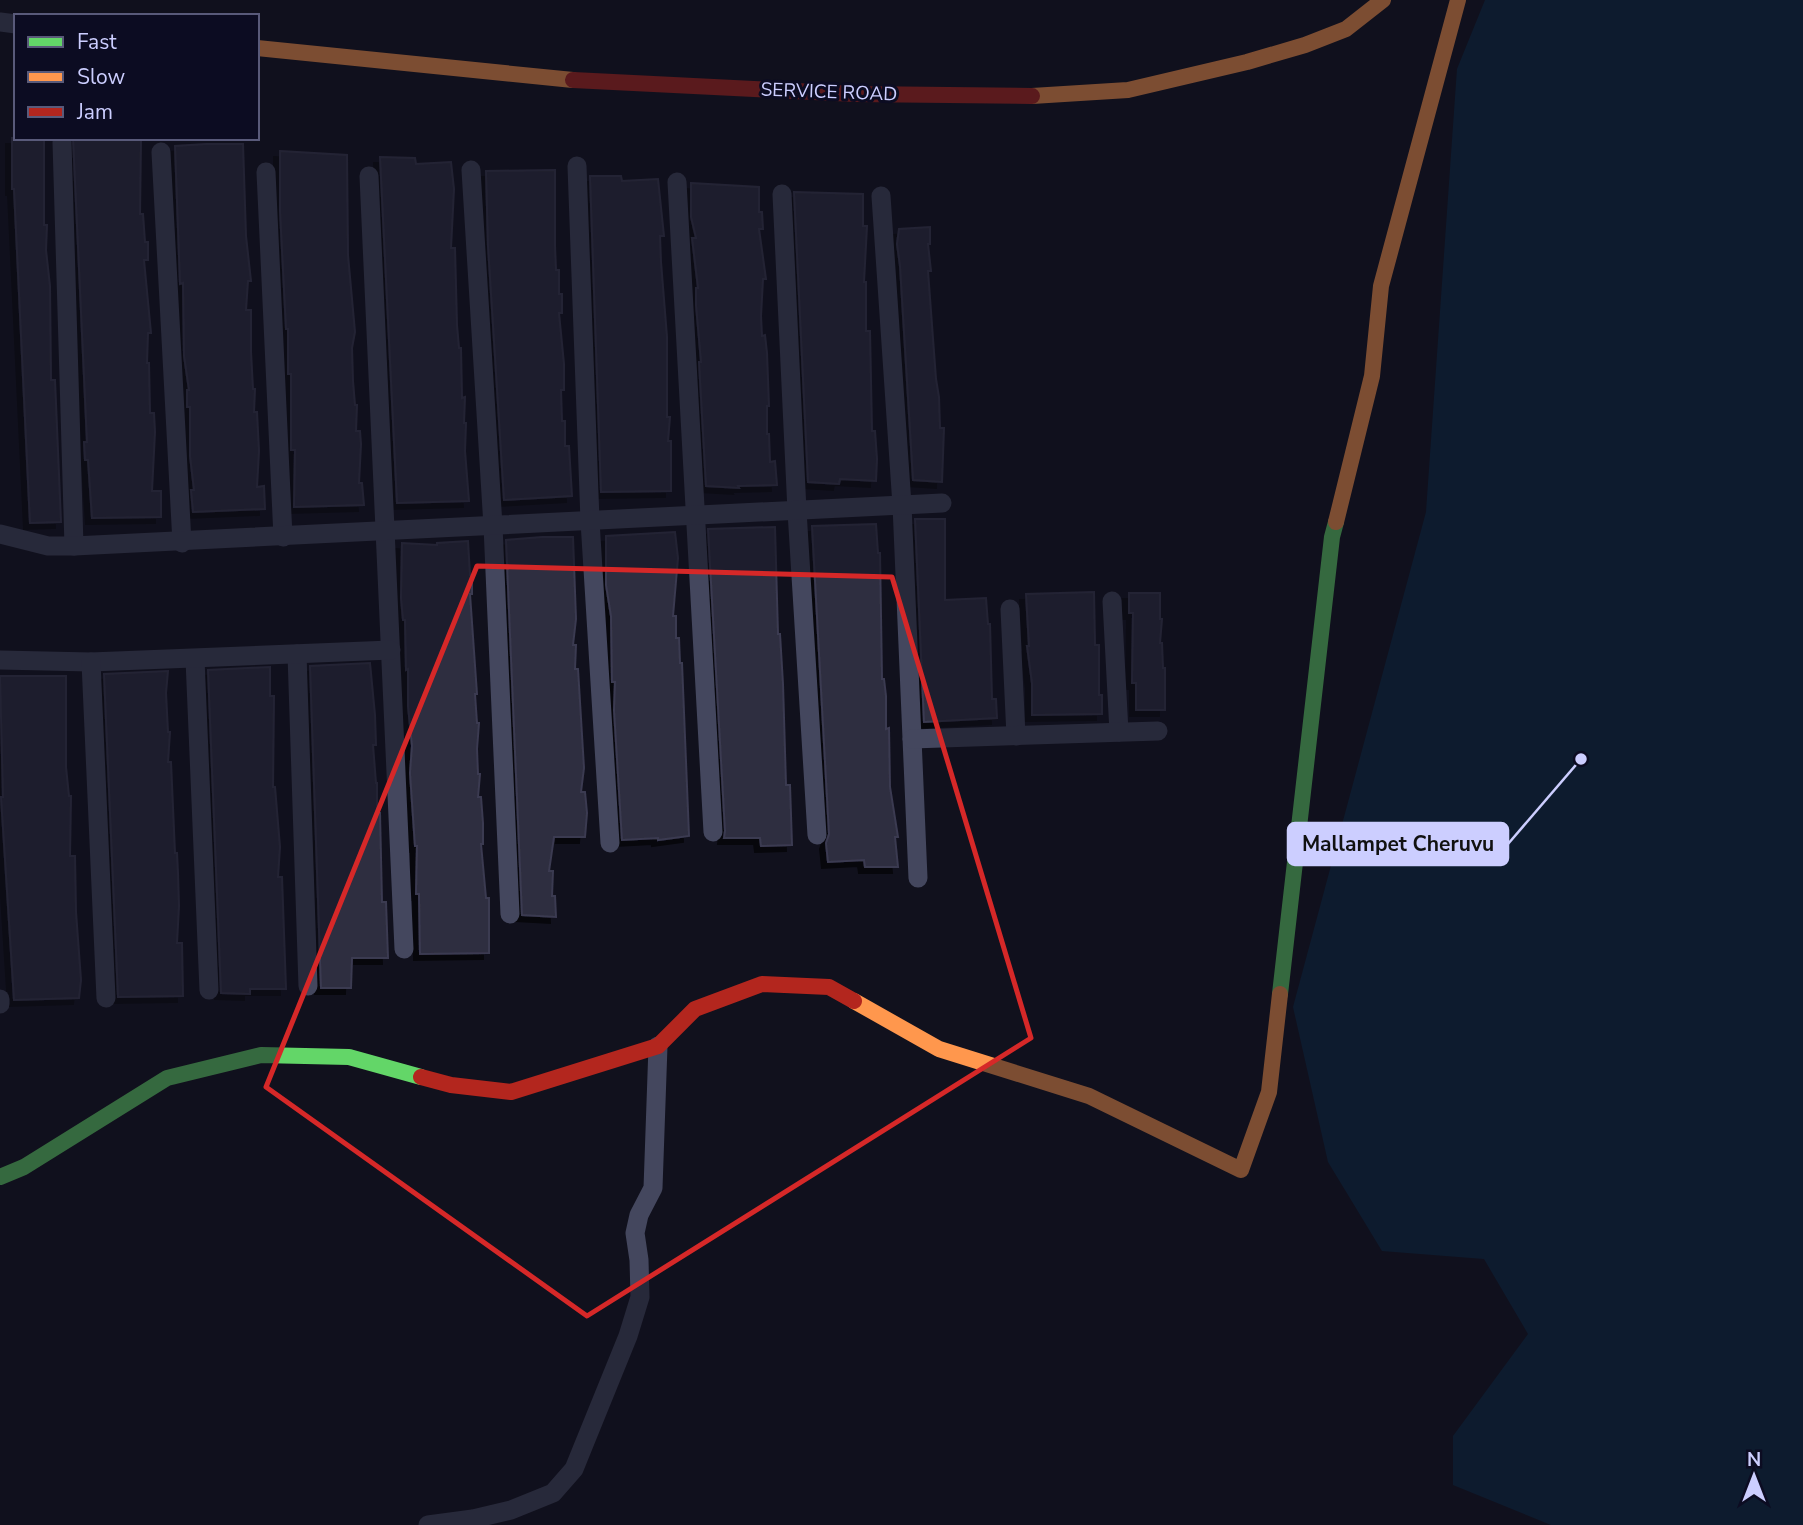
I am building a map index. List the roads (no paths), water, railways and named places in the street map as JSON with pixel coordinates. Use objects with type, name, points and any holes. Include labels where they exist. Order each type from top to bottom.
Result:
[{"type":"street","name":"SERVICE ROAD","points":[[259,48],[573,80],[855,94],[1057,96],[1128,90],[1293,48],[1346,29],[1383,0]]},
{"type":"street","points":[[0,1177],[24,1167],[167,1078],[261,1055],[349,1057],[451,1085],[511,1092],[658,1046],[695,1009],[762,984],[829,987],[939,1049],[1089,1096],[1241,1170],[1269,1093],[1332,537],[1373,376],[1381,286],[1458,0]]},
{"type":"street","points":[[62,142],[74,546]]},
{"type":"street","points":[[161,152],[182,542]]},
{"type":"street","points":[[577,166],[590,522],[610,843]]},
{"type":"street","points":[[471,170],[493,526],[510,914]]},
{"type":"street","points":[[266,172],[283,537]]},
{"type":"street","points":[[369,176],[404,949]]},
{"type":"street","points":[[677,182],[713,832]]},
{"type":"street","points":[[782,194],[797,510],[817,835]]},
{"type":"street","points":[[881,196],[902,505],[918,878]]},
{"type":"street","points":[[0,534],[48,546],[74,546],[942,503]]},
{"type":"street","points":[[1112,601],[1119,732]]},
{"type":"street","points":[[1010,609],[1016,736]]},
{"type":"street","points":[[0,660],[91,662],[391,650]]},
{"type":"street","points":[[298,654],[309,986]]},
{"type":"street","points":[[195,659],[209,990]]},
{"type":"street","points":[[91,662],[106,998]]},
{"type":"street","points":[[912,739],[1158,731]]},
{"type":"street","points":[[0,999],[0,1004]]},
{"type":"street","points":[[434,1524],[511,1510],[553,1493],[574,1469],[628,1336],[640,1297],[635,1233],[639,1215],[653,1188],[658,1046]]},
{"type":"water","points":[[1485,0],[1803,0],[1803,1525],[1551,1525],[1453,1485],[1453,1436],[1528,1334],[1484,1259],[1382,1251],[1328,1162],[1293,1007],[1426,512],[1457,69]]},
{"type":"place","name":"Mallampet Cheruvu","points":[[1581,759]]}]
